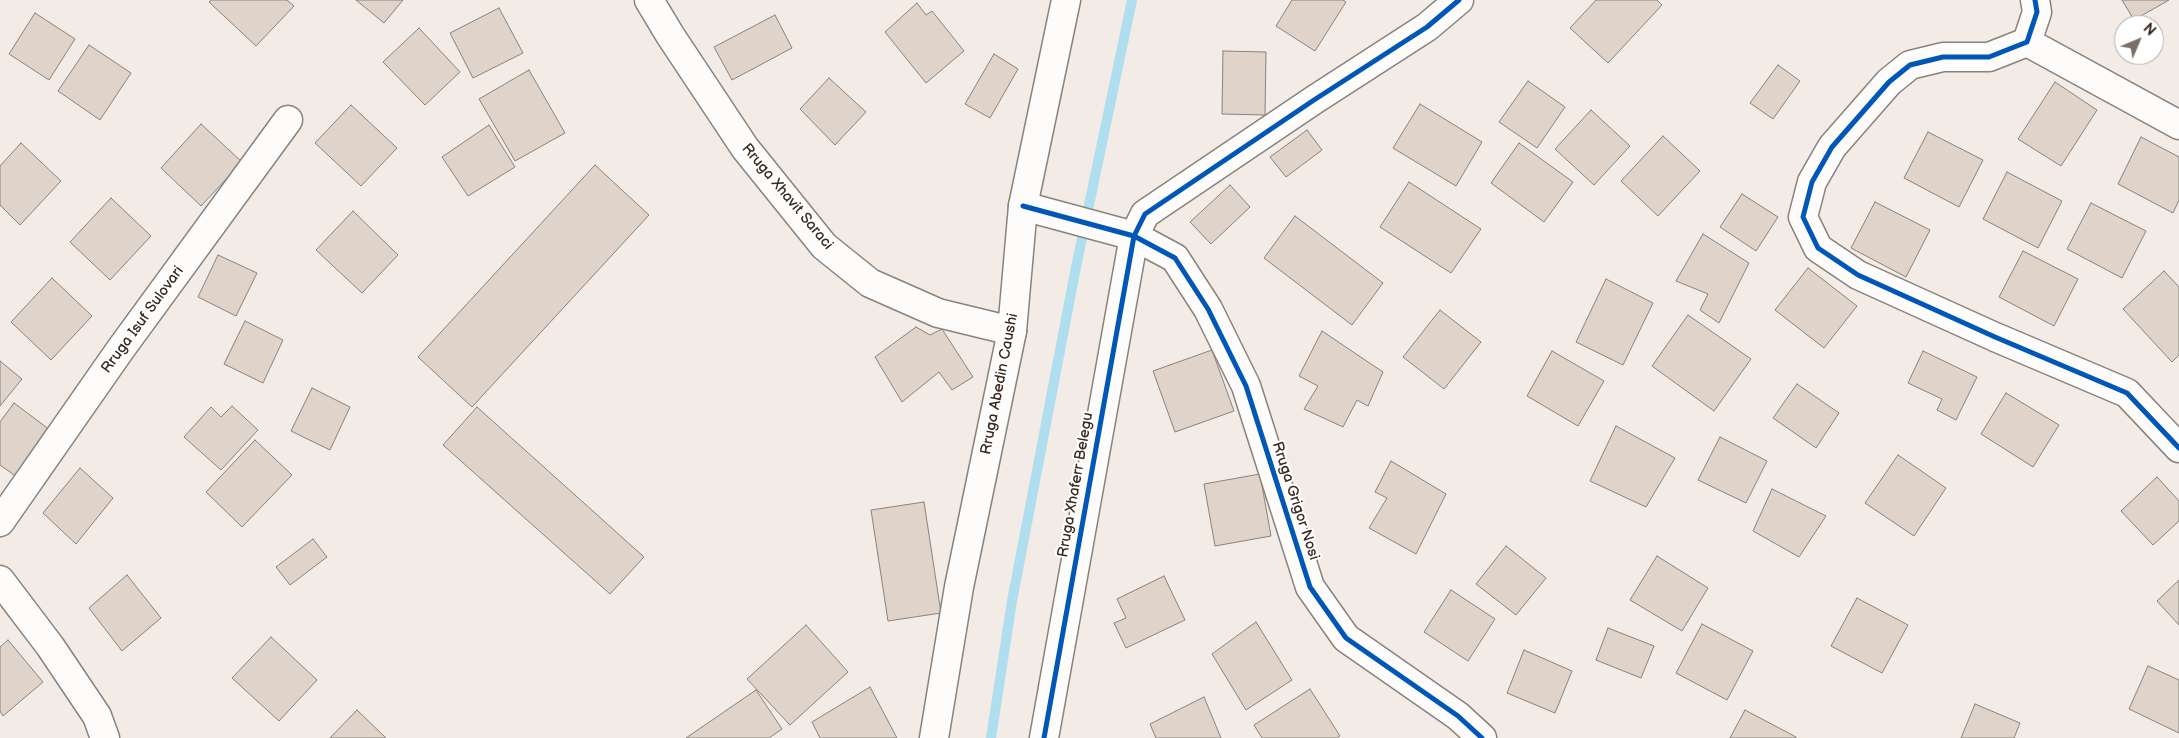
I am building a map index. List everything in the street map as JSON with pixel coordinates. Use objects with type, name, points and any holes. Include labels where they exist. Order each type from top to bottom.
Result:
[{"type":"street","name":"Rruga Xhavit Saraci","points":[[649,0],[670,35],[746,148],[824,246],[870,283],[938,313],[1012,331]]},
{"type":"street","name":"Rruga Abedin Caushi","points":[[934,738],[959,587],[1012,331],[1023,206],[1066,0]]},
{"type":"street","name":"Rruga Xhaferr Belegu","points":[[1044,738],[1134,236],[1145,214],[1314,100],[1427,27],[1459,0]]},
{"type":"street","points":[[2027,42],[2037,12],[2035,0]]},
{"type":"street","points":[[2027,42],[2179,125]]},
{"type":"street","points":[[2027,42],[1989,57],[1943,57],[1910,65],[1889,82],[1832,147],[1812,182],[1803,217],[1818,248],[1858,276],[2127,393],[2179,448]]},
{"type":"street","name":"Rruga Isuf Sulovari","points":[[0,522],[120,350],[288,120]]},
{"type":"street","name":"Rruga Grigor Nosi","points":[[1023,206],[1134,236],[1175,258],[1208,309],[1246,386],[1310,587],[1315,595],[1346,638],[1458,716],[1482,738]]},
{"type":"street","points":[[1,584],[50,646],[97,716],[105,738]]},
{"type":"building","points":[[211,0],[287,0],[294,6],[256,46],[209,2]]},
{"type":"building","points":[[356,0],[403,0],[384,23]]},
{"type":"building","points":[[1292,0],[1343,0],[1346,2],[1315,51],[1276,26]]},
{"type":"building","points":[[1596,0],[1657,0],[1662,5],[1608,63],[1570,28]]},
{"type":"building","points":[[2122,0],[2169,0],[2143,15],[2131,15]]},
{"type":"building","points":[[917,3],[926,15],[932,11],[964,51],[926,83],[885,32]]},
{"type":"building","points":[[499,8],[523,53],[473,78],[450,33]]},
{"type":"building","points":[[35,13],[75,39],[49,80],[9,54]]},
{"type":"building","points":[[775,15],[792,48],[732,80],[714,47]]},
{"type":"building","points":[[419,28],[460,72],[425,105],[383,62]]},
{"type":"building","points":[[89,45],[131,73],[100,120],[58,91]]},
{"type":"building","points":[[1223,51],[1266,52],[1265,115],[1222,114]]},
{"type":"building","points":[[994,54],[1018,69],[990,118],[965,104]]},
{"type":"building","points":[[1778,65],[1800,81],[1773,119],[1750,103]]},
{"type":"building","points":[[529,70],[565,133],[515,161],[479,99]]},
{"type":"building","points":[[829,78],[866,112],[835,145],[800,109]]},
{"type":"building","points":[[1528,81],[1565,107],[1537,148],[1499,122]]},
{"type":"building","points":[[2055,82],[2097,110],[2061,166],[2018,139]]},
{"type":"building","points":[[1420,104],[1482,142],[1456,186],[1393,148]]},
{"type":"building","points":[[351,105],[397,148],[361,186],[315,143]]},
{"type":"building","points":[[1591,110],[1630,146],[1594,185],[1555,149]]},
{"type":"building","points":[[201,124],[242,162],[201,206],[161,168]]},
{"type":"building","points":[[489,125],[515,167],[468,196],[442,157]]},
{"type":"building","points":[[1307,130],[1322,150],[1286,177],[1270,157]]},
{"type":"building","points":[[1928,132],[1983,160],[1959,207],[1904,178]]},
{"type":"building","points":[[1663,136],[1700,171],[1658,216],[1621,181]]},
{"type":"building","points":[[2141,137],[2179,157],[2179,200],[2173,213],[2118,184]]},
{"type":"building","points":[[21,143],[61,181],[20,225],[0,205],[0,166]]},
{"type":"building","points":[[1519,143],[1573,182],[1544,222],[1491,183]]},
{"type":"building","points":[[595,165],[649,215],[472,407],[418,357]]},
{"type":"building","points":[[2007,172],[2062,201],[2038,248],[1983,219]]},
{"type":"building","points":[[1409,182],[1481,229],[1451,273],[1380,227]]},
{"type":"building","points":[[1230,185],[1250,207],[1211,244],[1190,222]]},
{"type":"building","points":[[1742,194],[1778,217],[1756,251],[1720,227]]},
{"type":"building","points":[[111,198],[151,236],[110,280],[70,242]]},
{"type":"building","points":[[1875,202],[1930,230],[1906,277],[1851,248]]},
{"type":"building","points":[[2091,203],[2146,231],[2122,278],[2067,249]]},
{"type":"building","points":[[353,211],[398,255],[362,293],[316,250]]},
{"type":"building","points":[[1295,216],[1383,283],[1352,325],[1264,258]]},
{"type":"building","points":[[1703,234],[1749,263],[1719,323],[1700,310],[1708,294],[1676,281]]},
{"type":"building","points":[[2023,251],[2078,279],[2054,326],[1999,297]]},
{"type":"building","points":[[218,255],[257,273],[236,316],[198,297]]},
{"type":"building","points":[[1808,268],[1857,306],[1824,348],[1775,310]]},
{"type":"building","points":[[2164,271],[2179,287],[2179,355],[2172,362],[2123,309]]},
{"type":"building","points":[[52,278],[92,316],[51,360],[11,322]]},
{"type":"building","points":[[1606,279],[1653,303],[1623,365],[1576,342]]},
{"type":"building","points":[[1440,310],[1481,342],[1444,389],[1403,357]]},
{"type":"building","points":[[1688,315],[1751,359],[1714,411],[1652,366]]},
{"type":"building","points":[[245,321],[283,340],[263,383],[224,364]]},
{"type":"building","points":[[916,327],[930,335],[942,329],[973,377],[952,390],[939,372],[902,402],[875,357]]},
{"type":"building","points":[[1322,331],[1383,372],[1368,406],[1357,400],[1343,427],[1304,409],[1318,386],[1299,376]]},
{"type":"building","points":[[1212,350],[1234,411],[1175,432],[1153,371]]},
{"type":"building","points":[[1552,351],[1604,381],[1578,426],[1527,396]]},
{"type":"building","points":[[1923,351],[1977,377],[1956,420],[1937,410],[1942,399],[1908,383]]},
{"type":"building","points":[[0,361],[22,379],[0,406]]},
{"type":"building","points":[[1797,384],[1839,413],[1816,448],[1773,418]]},
{"type":"building","points":[[312,388],[350,407],[330,450],[291,431]]},
{"type":"building","points":[[2006,393],[2059,425],[2033,467],[1981,434]]},
{"type":"building","points":[[14,403],[54,433],[20,479],[0,465],[0,422]]},
{"type":"building","points":[[232,406],[258,430],[221,470],[184,437],[211,407],[221,417]]},
{"type":"building","points":[[477,407],[644,557],[610,594],[443,445]]},
{"type":"building","points":[[1616,426],[1675,458],[1646,507],[1590,481]]},
{"type":"building","points":[[1720,437],[1767,461],[1746,503],[1698,480]]},
{"type":"building","points":[[255,440],[292,475],[242,527],[206,492]]},
{"type":"building","points":[[1898,455],[1946,488],[1914,536],[1865,503]]},
{"type":"building","points":[[1391,461],[1446,494],[1416,554],[1369,528],[1387,498],[1375,492]]},
{"type":"building","points":[[80,468],[113,498],[76,544],[43,513]]},
{"type":"building","points":[[1260,474],[1271,536],[1215,546],[1204,484]]},
{"type":"building","points":[[2157,477],[2179,501],[2179,521],[2153,545],[2121,511]]},
{"type":"building","points":[[1772,489],[1826,516],[1799,557],[1753,531]]},
{"type":"building","points":[[924,502],[941,613],[888,621],[871,510]]},
{"type":"building","points":[[313,539],[327,557],[290,585],[276,567]]},
{"type":"building","points":[[1506,546],[1546,578],[1516,615],[1476,584]]},
{"type":"building","points":[[1657,556],[1708,588],[1682,631],[1630,600]]},
{"type":"building","points":[[127,575],[161,618],[122,651],[89,608]]},
{"type":"building","points":[[1164,576],[1185,620],[1126,648],[1114,623],[1126,618],[1117,599]]},
{"type":"building","points":[[2179,580],[2179,625],[2157,601]]},
{"type":"building","points":[[1451,590],[1495,619],[1468,661],[1424,632]]},
{"type":"building","points":[[1857,598],[1908,625],[1882,673],[1831,646]]},
{"type":"building","points":[[1256,622],[1292,680],[1246,710],[1212,654]]},
{"type":"building","points":[[1702,624],[1753,651],[1727,700],[1676,673]]},
{"type":"building","points":[[806,625],[848,672],[790,725],[747,679]]},
{"type":"building","points":[[1608,628],[1654,646],[1641,678],[1596,660]]},
{"type":"building","points":[[271,637],[317,680],[279,721],[232,678]]},
{"type":"building","points":[[8,640],[43,682],[3,716],[0,711],[0,647]]},
{"type":"building","points":[[1524,650],[1572,671],[1555,713],[1507,693]]},
{"type":"building","points":[[2148,666],[2179,680],[2179,733],[2129,709]]},
{"type":"building","points":[[870,687],[897,738],[820,738],[812,722]]},
{"type":"building","points":[[1310,689],[1340,736],[1337,738],[1262,738],[1254,725]]},
{"type":"building","points":[[756,690],[782,729],[769,738],[686,738]]},
{"type":"building","points":[[1204,697],[1221,738],[1156,738],[1150,724]]},
{"type":"building","points":[[1975,704],[2020,723],[2014,738],[1961,738]]},
{"type":"building","points":[[357,710],[386,738],[330,738]]},
{"type":"building","points":[[1745,710],[1796,737],[1796,738],[1730,738]]},
{"type":"waterway","points":[[991,738],[1012,601],[1076,267],[1132,0]]},
{"type":"cycle path","points":[[1044,738],[1134,236],[1145,214],[1314,100],[1427,27],[1459,0]]},
{"type":"cycle path","points":[[2035,0],[2037,12],[2027,42],[1989,57],[1943,57],[1910,65],[1889,82],[1832,147],[1812,182],[1803,217],[1818,248],[1858,275],[1995,337],[2127,393],[2179,448]]},
{"type":"cycle path","points":[[1023,206],[1134,236],[1175,258],[1208,309],[1246,386],[1310,587],[1346,638],[1458,716],[1482,738]]}]
